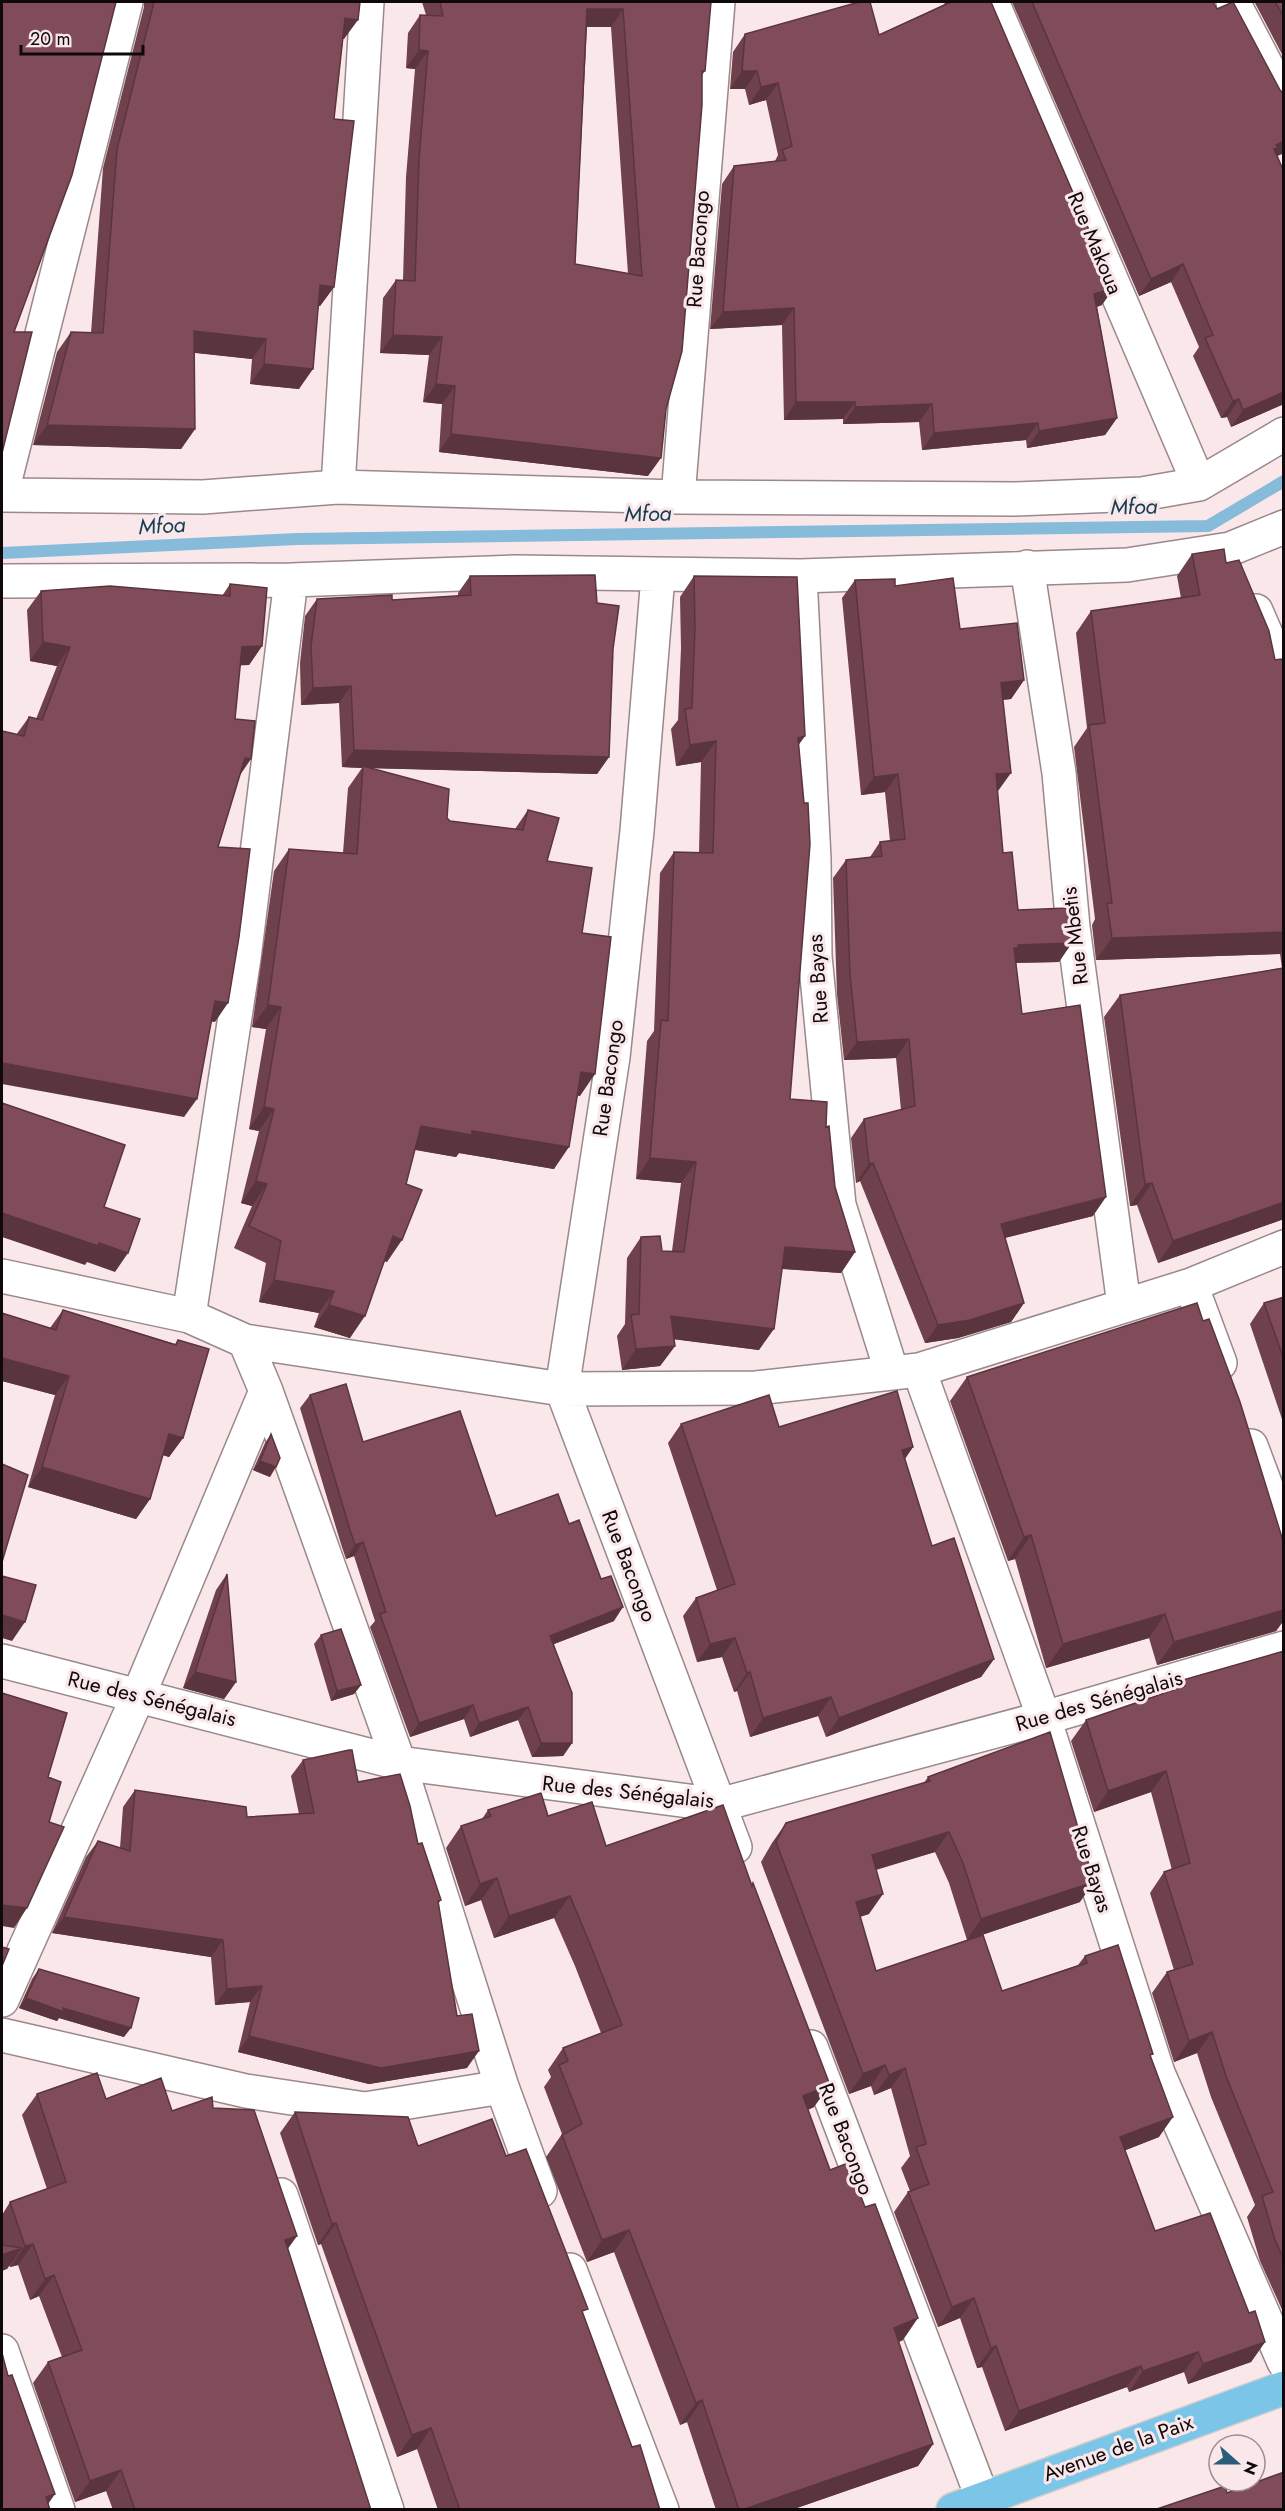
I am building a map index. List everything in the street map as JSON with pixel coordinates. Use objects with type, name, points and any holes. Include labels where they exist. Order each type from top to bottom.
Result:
[{"type":"main road","name":"Avenue de la Paix","points":[[974,2506],[1284,2388]]},
{"type":"street","points":[[126,2],[2,494],[203,497],[338,487],[678,497],[1015,500],[1142,494],[1199,484],[1284,434]]},
{"type":"street","points":[[338,487],[367,2]]},
{"type":"street","name":"Rue Bacongo","points":[[678,497],[718,2]]},
{"type":"street","name":"Rue Makoua","points":[[992,2],[1199,484]]},
{"type":"street","points":[[1233,2],[1284,99]]},
{"type":"street","points":[[2,581],[291,580],[515,572],[658,576],[800,576],[1127,564],[1230,549],[1284,528]]},
{"type":"street","points":[[1230,549],[1284,676]]},
{"type":"street","name":"Rue Mbetis","points":[[1027,567],[1059,773],[1073,927],[1124,1305]]},
{"type":"street","name":"Rue Bacongo","points":[[658,576],[637,831],[613,1057],[562,1389],[744,1872]]},
{"type":"street","name":"Rue Bayas","points":[[800,576],[814,859],[815,956],[839,1205],[1044,1718],[1158,2073],[1284,2362]]},
{"type":"street","points":[[189,1316],[244,958],[291,580]]},
{"type":"street","points":[[2,1276],[189,1316],[245,1341],[562,1389],[756,1388],[906,1371],[1191,1285],[1284,1247]]},
{"type":"street","points":[[1191,1285],[1284,1534]]},
{"type":"street","points":[[245,1341],[266,1391],[399,1763],[502,2087],[548,2214]]},
{"type":"street","points":[[2,2000],[139,1694],[266,1391]]},
{"type":"street","name":"Rue des Sénégalais","points":[[2,1661],[139,1694],[399,1763],[719,1805],[1044,1718],[1284,1648]]},
{"type":"street","name":"Rue Bacongo","points":[[799,2017],[974,2506]]},
{"type":"street","points":[[2,2035],[246,2091],[365,2109],[502,2087]]},
{"type":"street","points":[[246,2091],[257,2124]]},
{"type":"street","points":[[272,2169],[387,2510]]},
{"type":"street","points":[[561,2247],[662,2510]]},
{"type":"street","points":[[2,2351],[58,2510]]},
{"type":"building","points":[[2,2],[116,2],[72,175],[14,332],[32,332],[2,453]]},
{"type":"building","points":[[154,2],[360,2],[358,20],[345,18],[334,119],[354,121],[334,287],[320,285],[313,369],[264,364],[266,339],[194,331],[195,429],[47,425],[71,332],[103,333],[117,149]]},
{"type":"building","points":[[440,2],[711,2],[705,71],[702,71],[702,105],[682,351],[666,409],[661,458],[451,434],[455,386],[436,384],[442,337],[393,335],[396,280],[415,281],[419,159],[428,51],[419,50],[420,15],[443,16]],"holes":[[[587,9],[623,9],[642,276],[575,264]]]},
{"type":"building","points":[[859,2],[870,2],[879,35],[951,2],[991,2],[1114,288],[1094,294],[1117,418],[1039,431],[1038,423],[934,433],[932,404],[855,407],[855,402],[796,402],[794,308],[723,312],[734,166],[786,160],[782,150],[792,146],[778,83],[761,87],[757,71],[742,71],[745,34]]},
{"type":"building","points":[[1032,2],[1213,2],[1217,9],[1233,2],[1284,94],[1284,141],[1276,145],[1278,148],[1274,149],[1284,172],[1284,392],[1243,410],[1239,399],[1233,401],[1205,338],[1213,335],[1183,264],[1151,279]]},
{"type":"building","points":[[1275,2],[1284,2],[1284,17]]},
{"type":"building","points":[[1224,549],[1226,563],[1239,560],[1269,631],[1275,660],[1281,659],[1284,662],[1284,932],[1112,938],[1107,903],[1112,903],[1089,725],[1105,723],[1091,611],[1200,595],[1192,554]]},
{"type":"building","points":[[595,575],[597,603],[619,606],[613,649],[609,757],[354,750],[351,686],[313,688],[311,646],[317,599],[392,595],[392,600],[471,595],[470,576]]},
{"type":"building","points":[[694,576],[797,577],[805,736],[798,738],[804,803],[808,803],[810,844],[790,1099],[827,1102],[826,1127],[829,1126],[835,1187],[855,1252],[785,1247],[774,1329],[671,1316],[675,1346],[636,1349],[631,1315],[639,1314],[641,1237],[660,1236],[662,1251],[684,1252],[696,1162],[650,1158],[661,1020],[668,1021],[674,852],[713,853],[716,741],[690,745],[685,709],[692,708]]},
{"type":"building","points":[[953,578],[960,629],[1017,623],[1024,680],[1001,683],[1011,773],[996,774],[1003,853],[1012,852],[1018,910],[1067,908],[1072,943],[1018,945],[1019,948],[1014,948],[1022,1014],[1080,1005],[1106,1197],[1001,1224],[1024,1303],[970,1320],[938,1325],[873,1163],[869,1164],[864,1119],[915,1106],[909,1039],[857,1042],[850,975],[846,860],[882,856],[880,842],[905,839],[898,774],[874,777],[855,580],[895,579],[895,586]]},
{"type":"building","points":[[230,584],[267,588],[262,646],[242,647],[235,719],[255,721],[251,759],[245,758],[218,847],[250,849],[239,937],[228,1003],[215,1001],[197,1099],[2,1063],[2,731],[24,736],[29,717],[42,720],[70,647],[43,642],[41,591],[110,586],[230,596]]},
{"type":"building","points":[[363,766],[449,789],[447,818],[450,821],[523,830],[528,810],[559,818],[547,861],[592,868],[582,933],[611,937],[595,1074],[581,1072],[569,1147],[472,1131],[472,1135],[421,1126],[406,1184],[422,1190],[402,1240],[393,1236],[365,1316],[329,1305],[334,1291],[274,1280],[281,1241],[249,1226],[267,1184],[256,1181],[274,1109],[264,1107],[281,1007],[268,1005],[289,849],[357,854]]},
{"type":"building","points":[[1284,968],[1284,1202],[1173,1241],[1152,1183],[1145,1184],[1120,995]]},
{"type":"building","points":[[2,1103],[125,1145],[104,1207],[140,1219],[128,1253],[99,1243],[98,1246],[2,1213]]},
{"type":"building","points":[[1284,1297],[1284,1360],[1264,1303]]},
{"type":"building","points":[[1197,1303],[1203,1321],[1209,1319],[1240,1402],[1284,1544],[1284,1610],[1174,1642],[1165,1614],[1063,1644],[1031,1535],[1024,1537],[967,1377]]},
{"type":"building","points":[[63,1310],[176,1345],[178,1340],[209,1349],[183,1438],[169,1434],[150,1499],[42,1467],[69,1376],[2,1358],[2,1313],[56,1330]]},
{"type":"building","points":[[346,1384],[363,1442],[460,1411],[496,1516],[558,1494],[569,1524],[579,1520],[601,1579],[611,1576],[623,1607],[550,1636],[572,1693],[572,1743],[541,1743],[528,1707],[479,1723],[473,1705],[419,1723],[380,1614],[386,1612],[363,1542],[355,1545],[350,1530],[310,1395]]},
{"type":"building","points":[[897,1391],[913,1447],[902,1450],[932,1546],[954,1538],[994,1659],[839,1718],[831,1697],[763,1718],[750,1672],[747,1673],[735,1638],[710,1644],[696,1598],[735,1584],[681,1424],[769,1395],[779,1427]]},
{"type":"building","points":[[271,1434],[280,1458],[276,1467],[260,1461]]},
{"type":"building","points":[[2,1464],[28,1475],[2,1562]]},
{"type":"building","points":[[227,1574],[236,1682],[195,1672]]},
{"type":"building","points":[[2,1576],[36,1585],[25,1622],[2,1615]]},
{"type":"building","points":[[341,1629],[361,1685],[337,1691],[321,1635]]},
{"type":"building","points":[[1284,1651],[1284,2259],[1275,2240],[1262,2196],[1273,2192],[1226,2076],[1212,2032],[1189,2041],[1167,1972],[1193,1964],[1164,1872],[1190,1863],[1166,1771],[1108,1791],[1086,1720],[1185,1686],[1183,1680]]},
{"type":"building","points":[[2,1693],[67,1713],[48,1777],[61,1782],[49,1822],[64,1827],[27,1908],[2,1905]]},
{"type":"building","points":[[1050,1732],[1094,1882],[981,1919],[963,1863],[949,1832],[872,1855],[883,1894],[856,1902],[876,1971],[983,1935],[1002,1991],[1087,1963],[1085,1956],[1118,1945],[1153,2054],[1150,2055],[1173,2117],[1120,2137],[1155,2231],[1210,2213],[1249,2313],[1255,2311],[1265,2342],[1203,2364],[1198,2352],[1143,2371],[1141,2366],[1019,2411],[996,2346],[991,2348],[974,2298],[952,2307],[908,2192],[929,2184],[916,2147],[926,2144],[905,2068],[889,2075],[885,2065],[863,2074],[776,1842],[786,1823],[930,1781],[928,1777]]},
{"type":"building","points":[[352,1750],[358,1782],[400,1774],[418,1844],[422,1843],[441,1900],[438,1901],[457,2016],[472,2014],[479,2051],[381,2068],[249,2036],[262,1986],[227,1989],[223,1940],[64,1917],[98,1841],[130,1851],[135,1790],[246,1807],[247,1817],[314,1813],[303,1760]]},
{"type":"building","points":[[541,1793],[548,1816],[592,1802],[606,1846],[723,1805],[752,1886],[753,1883],[830,2085],[803,2096],[830,2170],[848,2163],[865,2207],[875,2204],[918,2318],[894,2328],[933,2444],[739,2510],[702,2400],[696,2403],[629,2230],[602,2240],[562,2135],[582,2124],[559,2065],[568,2061],[563,2048],[622,2025],[590,1944],[570,1896],[509,1916],[497,1878],[480,1884],[461,1826],[491,1816],[488,1810]]},
{"type":"building","points":[[2,1947],[9,1949],[2,1966]]},
{"type":"building","points":[[39,1969],[139,1998],[131,2028],[63,2008],[64,2012],[26,1998]]},
{"type":"building","points":[[97,2073],[106,2099],[161,2078],[172,2111],[212,2097],[213,2108],[254,2110],[297,2236],[285,2240],[371,2510],[135,2510],[121,2470],[90,2481],[48,2362],[82,2350],[54,2275],[45,2279],[33,2244],[25,2246],[10,2202],[66,2182],[37,2094]]},
{"type":"building","points":[[295,2112],[408,2117],[418,2146],[492,2119],[506,2156],[526,2149],[588,2309],[582,2311],[632,2447],[640,2445],[660,2510],[460,2510],[431,2428],[412,2435],[336,2223],[332,2224]]},
{"type":"building","points":[[2,2245],[22,2248],[2,2255]]},
{"type":"building","points":[[2,2353],[8,2376],[12,2375],[55,2494],[46,2497],[50,2510],[2,2510]]},
{"type":"building","points":[[1284,2472],[1284,2510],[1154,2510],[1207,2492],[1267,2493],[1267,2478]]},
{"type":"waterway","name":"Mfoa","points":[[2,553],[297,539],[1208,526],[1284,481]]}]
